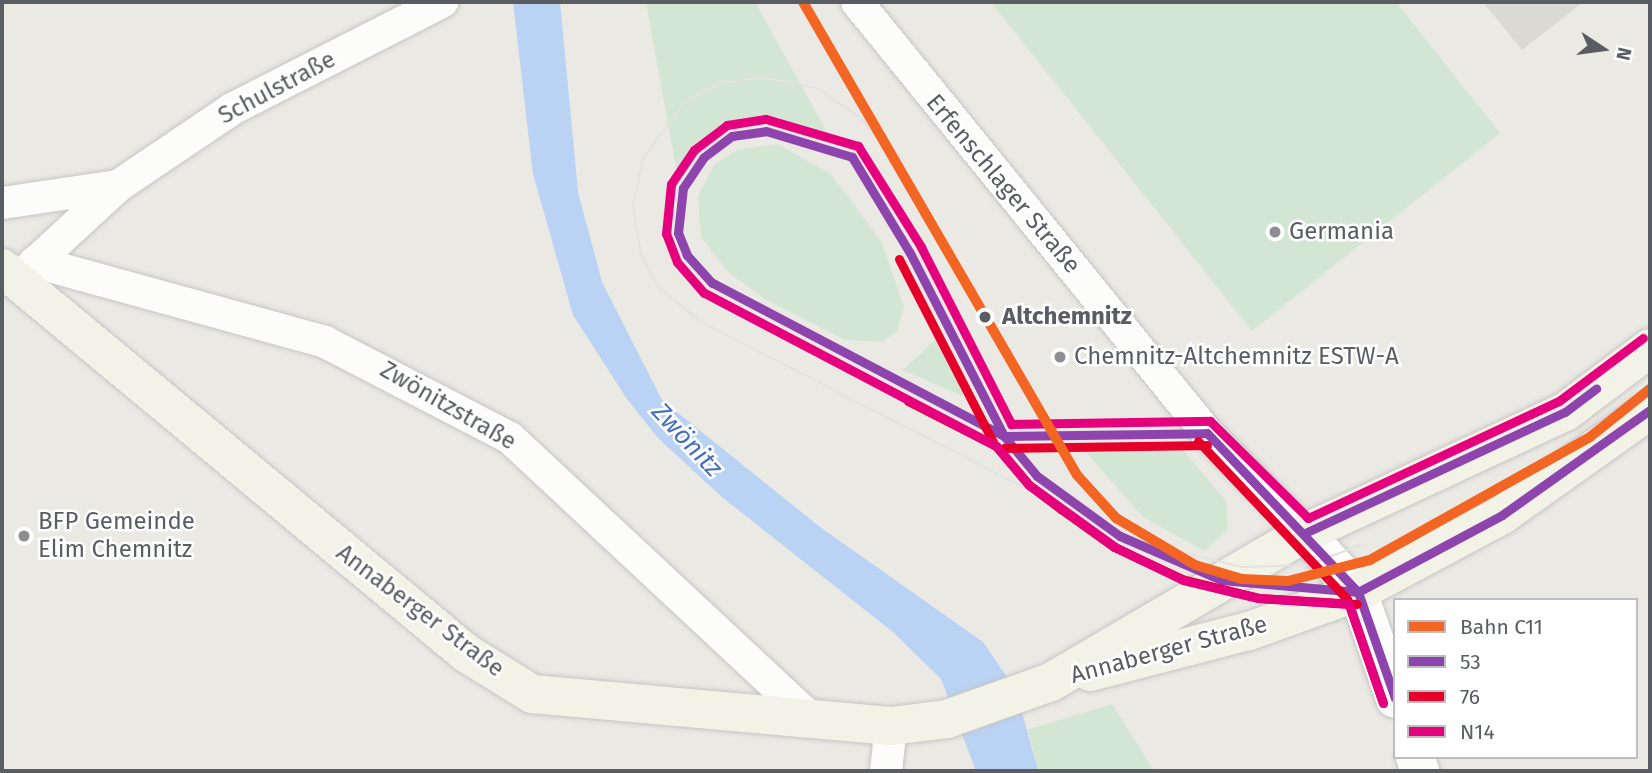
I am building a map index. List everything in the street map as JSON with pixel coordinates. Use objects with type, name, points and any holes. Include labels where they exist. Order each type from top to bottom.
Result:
[{"type":"main road","name":"Annaberger Straße","points":[[18,270],[139,387],[466,653],[532,694],[891,726],[947,719],[1035,689],[1249,631],[1358,592],[1502,514],[1650,410]]},
{"type":"main road","name":"Annaberger Straße","points":[[1035,689],[1305,533],[1565,412],[1650,348]]},
{"type":"main road","name":"Erfenschlager Straße","points":[[1305,533],[1358,592],[1393,693]]},
{"type":"street","name":"Schulstraße","points":[[18,270],[118,186],[232,108],[442,2]]},
{"type":"street","name":"Erfenschlager Straße","points":[[857,2],[1207,433],[1305,533]]},
{"type":"street","name":"Schulstraße","points":[[2,203],[118,186]]},
{"type":"street","name":"Zwönitzstraße","points":[[18,270],[325,342],[510,438],[811,719]]},
{"type":"street","points":[[886,771],[891,726]]},
{"type":"shaded area","points":[[1483,2],[1583,2],[1522,50]]},
{"type":"green space","points":[[646,2],[755,2],[828,134],[747,117],[714,129],[676,168]]},
{"type":"green space","name":"Germania","points":[[991,2],[1396,2],[1500,133],[1252,331]]},
{"type":"green space","points":[[777,144],[831,174],[881,241],[904,307],[897,331],[882,342],[845,340],[763,298],[727,271],[701,237],[698,196],[714,165],[737,150]]},
{"type":"green space","points":[[935,340],[965,389],[962,396],[903,370]]},
{"type":"green space","points":[[1148,442],[1177,443],[1226,501],[1228,529],[1204,551],[1143,517],[1085,451]]},
{"type":"green space","points":[[1112,704],[1154,771],[1000,771],[1035,758],[1028,730]]},
{"type":"water","name":"Zwönitz","points":[[513,2],[560,2],[578,192],[602,282],[662,400],[820,527],[983,642],[1016,690],[1038,771],[976,771],[941,679],[893,632],[723,498],[658,438],[627,399],[573,315],[533,174]]},
{"type":"tram line","points":[[896,162],[862,119],[817,88],[761,77],[718,84],[684,103],[643,159],[633,206],[641,255],[660,289],[701,322],[1120,536],[1242,567],[1308,565],[1363,544]]},
{"type":"rail line","name":"C11","points":[[803,2],[1077,475],[1116,518],[1195,565],[1242,579],[1288,581],[1370,560],[1590,437],[1650,389]]},
{"type":"transit line","name":"N14","points":[[1383,703],[1349,604],[1258,598],[1183,580],[1115,547],[1029,485],[996,446],[704,293],[677,262],[666,234],[671,184],[694,150],[727,125],[766,119],[858,146],[921,247],[1011,424],[1210,421],[1308,518],[1559,401],[1643,338]]},
{"type":"transit line","name":"53","points":[[766,131],[852,157],[910,253],[1004,436],[712,283],[687,255],[678,233],[683,188],[704,157],[732,136],[766,131]]},
{"type":"transit line","name":"76","points":[[899,259],[993,442]]},
{"type":"transit line","name":"53","points":[[1305,533],[1565,412],[1596,389]]},
{"type":"transit line","name":"76","points":[[908,401],[996,446],[1029,485],[1114,547],[1182,579],[1259,598],[1357,604]]},
{"type":"transit line","name":"53","points":[[1004,436],[1037,476],[1120,536],[1221,580],[1358,592],[1502,515],[1650,410]]},
{"type":"transit line","name":"53","points":[[1207,433],[1358,592],[1393,692]]},
{"type":"transit line","name":"53","points":[[1004,436],[1207,433]]},
{"type":"transit line","name":"76","points":[[1198,441],[1347,599],[1383,703]]},
{"type":"transit line","name":"76","points":[[1004,448],[1207,445]]},
{"type":"place","name":"Germania","points":[[1275,232]]},
{"type":"place","name":"Altchemnitz","points":[[985,317]]},
{"type":"place","name":"Chemnitz-Altchemnitz ESTW-A","points":[[1060,357]]},
{"type":"place","name":"BFP Gemeinde Elim Chemnitz","points":[[24,536]]}]
